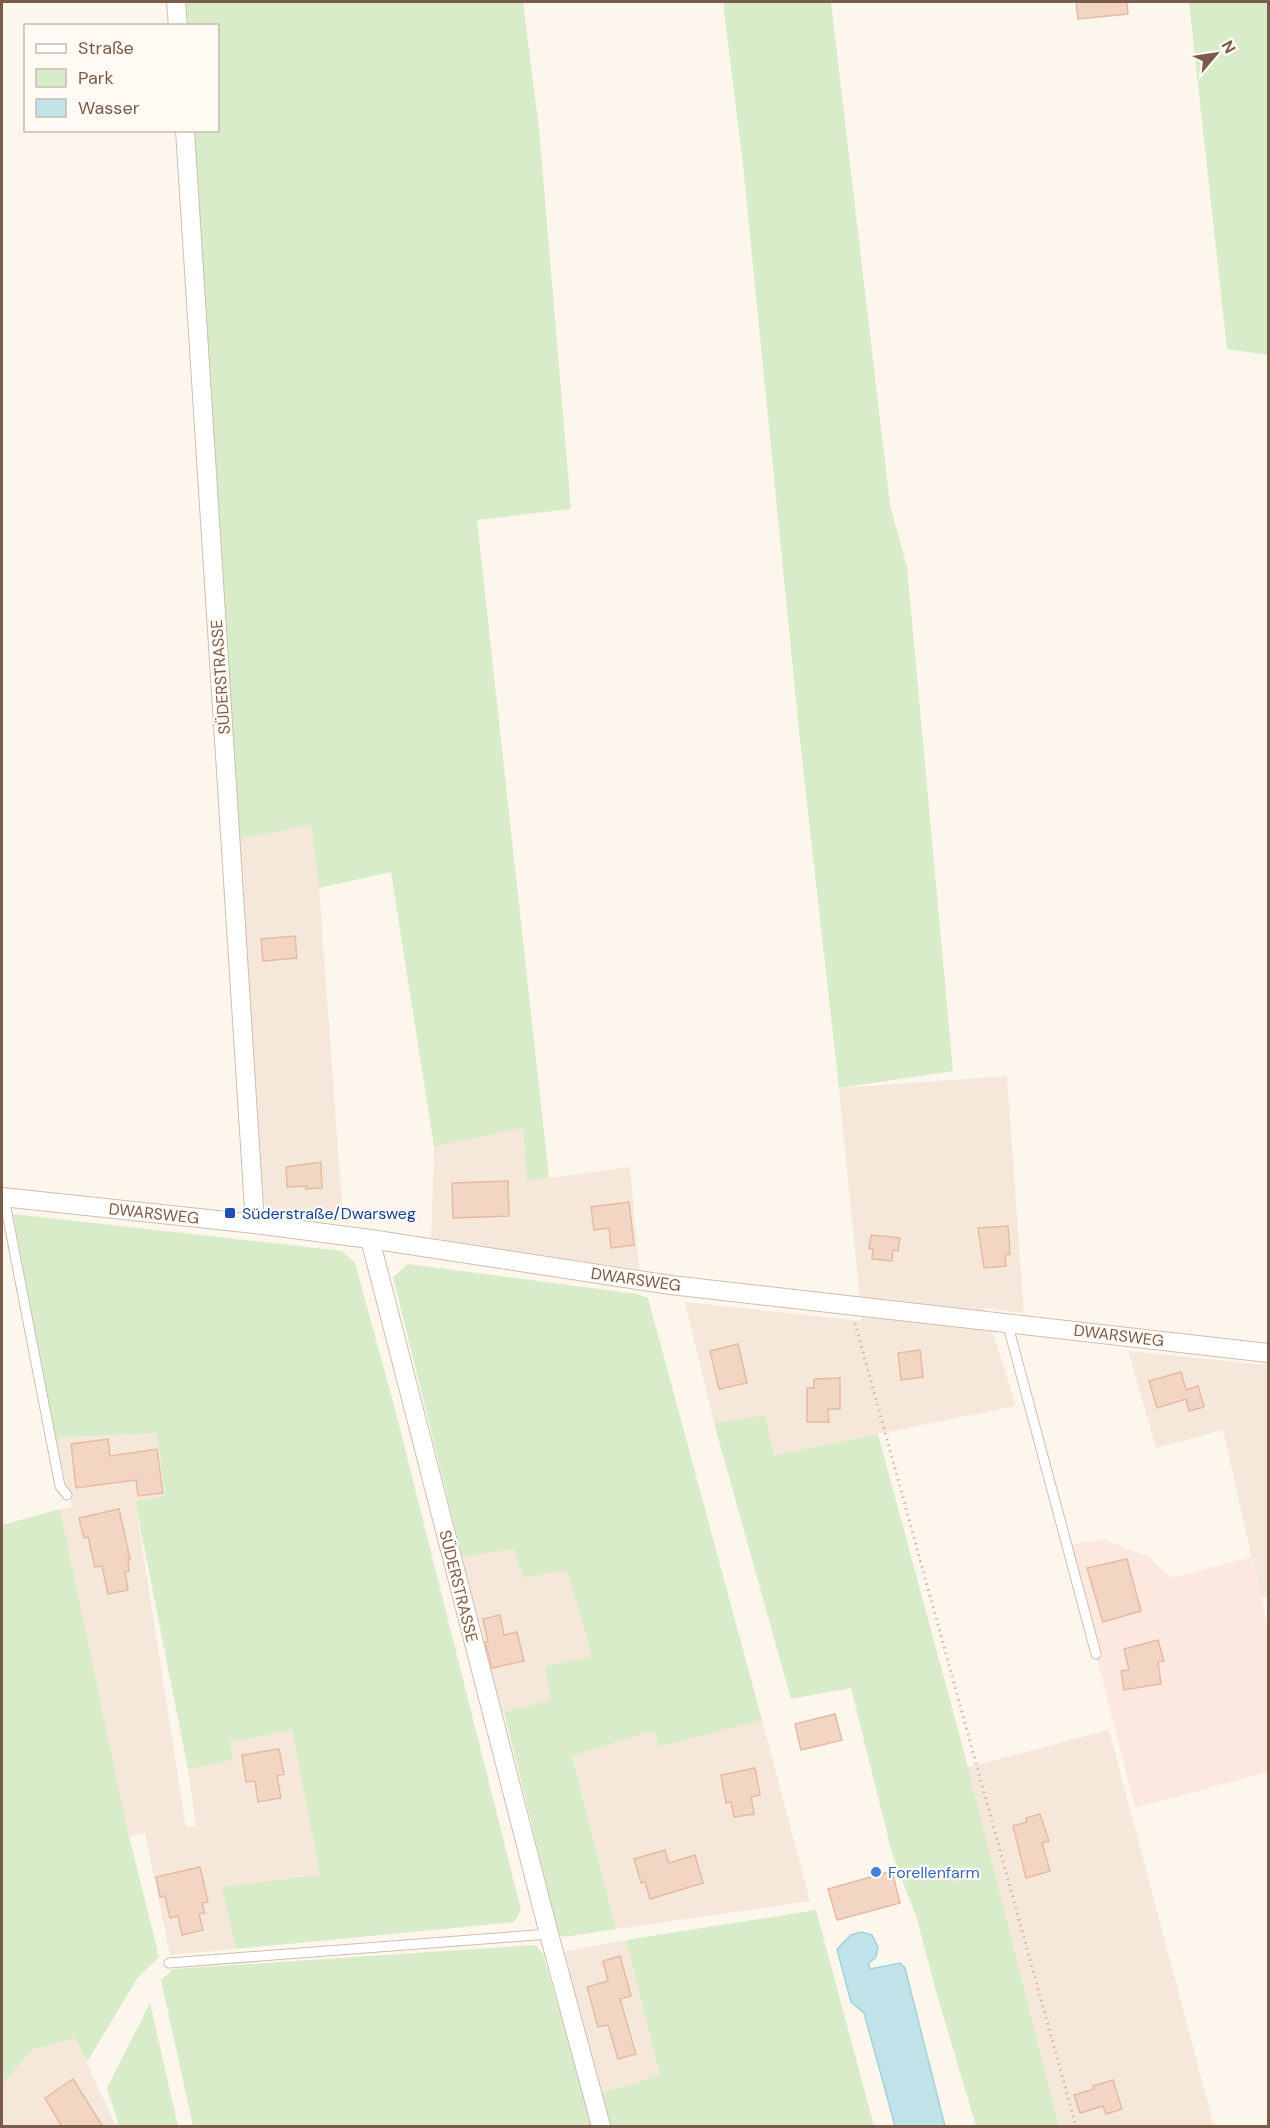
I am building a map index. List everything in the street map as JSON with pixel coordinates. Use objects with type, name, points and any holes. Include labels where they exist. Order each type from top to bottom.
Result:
[{"type":"street","points":[[176,2],[178,24]]},
{"type":"street","name":"SÜDERSTRASSE","points":[[185,132],[255,1224]]},
{"type":"street","name":"DWARSWEG","points":[[3,1198],[255,1224],[370,1239],[671,1285],[1269,1353]]},
{"type":"street","name":"SÜDERSTRASSE","points":[[370,1239],[601,2127]]},
{"type":"lane","name":"DWARSWEG","points":[[3,1198],[60,1486],[68,1495]]},
{"type":"lane","points":[[1007,1322],[1096,1654]]},
{"type":"lane","points":[[169,1963],[549,1934]]},
{"type":"path","points":[[850,1304],[1075,2123]]},
{"type":"shaded area","points":[[311,825],[319,888],[343,1217],[268,1213],[261,1193],[235,840]]},
{"type":"shaded area","points":[[1007,1076],[1024,1313],[985,1308],[1016,1406],[774,1455],[765,1415],[714,1423],[685,1302],[862,1321],[839,1088]]},
{"type":"shaded area","points":[[523,1128],[527,1181],[630,1167],[639,1269],[431,1241],[434,1147]]},
{"type":"shaded area","points":[[1128,1351],[1268,1365],[1268,1596],[1261,1598],[1223,1430],[1156,1448]]},
{"type":"shaded area","points":[[157,1433],[165,1496],[135,1501],[186,1827],[196,1826],[188,1769],[232,1760],[230,1742],[292,1729],[320,1875],[223,1888],[236,1949],[170,1955],[145,1833],[129,1836],[60,1509],[72,1507],[55,1438]]},
{"type":"shaded area","points":[[1103,1539],[1149,1557],[1171,1578],[1251,1557],[1268,1625],[1268,1772],[1135,1808],[1068,1545]]},
{"type":"shaded area","points":[[514,1549],[567,1569],[592,1656],[552,1700],[497,1714],[457,1557]]},
{"type":"shaded area","points":[[762,1720],[810,1901],[616,1929],[572,1756],[656,1730],[658,1747]]},
{"type":"shaded area","points":[[1109,1730],[1214,2126],[1059,2126],[968,1767]]},
{"type":"shaded area","points":[[626,1940],[660,2075],[597,2094],[561,1952]]},
{"type":"shaded area","points":[[75,2038],[116,2126],[2,2126],[2,2085],[33,2049]]},
{"type":"green space","points":[[182,2],[523,2],[539,129],[571,509],[477,520],[549,1178],[527,1181],[523,1128],[434,1147],[391,872],[319,888],[311,825],[235,840],[190,132],[219,132],[219,24],[183,24]]},
{"type":"green space","points":[[723,2],[831,2],[890,505],[907,567],[953,1071],[839,1088],[800,740],[743,165]]},
{"type":"green space","points":[[1189,2],[1268,2],[1268,355],[1227,349]]},
{"type":"green space","points":[[13,1214],[342,1251],[355,1263],[395,1409],[521,1910],[514,1922],[236,1949],[222,1887],[320,1875],[292,1730],[230,1742],[233,1760],[188,1769],[135,1501],[165,1496],[157,1433],[55,1438]]},
{"type":"green space","points":[[408,1264],[637,1294],[648,1298],[762,1720],[658,1747],[656,1730],[572,1756],[616,1929],[564,1937],[559,1935],[504,1712],[551,1700],[545,1667],[592,1656],[567,1570],[524,1578],[514,1549],[462,1557],[393,1277]]},
{"type":"green space","points":[[765,1415],[774,1455],[878,1434],[968,1767],[1059,2126],[976,2126],[917,1919],[892,1853],[851,1688],[791,1699],[714,1423]]},
{"type":"green space","points":[[60,1509],[129,1836],[159,1957],[138,1977],[87,2062],[75,2038],[33,2049],[2,2085],[2,1525]]},
{"type":"green space","points":[[816,1910],[874,2126],[611,2126],[601,2093],[660,2075],[626,1940]]},
{"type":"green space","points":[[536,1945],[543,1954],[592,2126],[193,2126],[161,1980],[173,1969]]},
{"type":"green space","points":[[150,2003],[178,2126],[119,2126],[107,2088]]},
{"type":"water","points":[[861,1932],[872,1935],[878,1947],[876,1957],[869,1963],[870,1969],[900,1963],[905,1968],[945,2126],[895,2126],[864,2013],[851,2002],[837,1949],[851,1935]]},
{"type":"building","points":[[1076,2],[1127,2],[1128,14],[1078,19]]},
{"type":"building","points":[[295,936],[297,958],[263,961],[261,939]]},
{"type":"building","points":[[321,1162],[322,1188],[287,1187],[286,1167]]},
{"type":"building","points":[[508,1181],[509,1216],[453,1218],[452,1183]]},
{"type":"building","points":[[629,1202],[634,1245],[611,1248],[609,1228],[594,1230],[591,1207]]},
{"type":"building","points":[[1008,1226],[1010,1254],[1005,1255],[1006,1266],[984,1268],[978,1228]]},
{"type":"building","points":[[871,1235],[900,1238],[898,1251],[893,1250],[892,1261],[872,1259],[873,1249],[869,1249]]},
{"type":"building","points":[[738,1344],[747,1383],[719,1389],[710,1351]]},
{"type":"building","points":[[920,1350],[923,1377],[901,1380],[898,1353]]},
{"type":"building","points":[[1181,1372],[1186,1390],[1198,1386],[1204,1407],[1189,1411],[1186,1399],[1157,1408],[1149,1381]]},
{"type":"building","points":[[840,1378],[840,1409],[828,1409],[829,1422],[807,1422],[807,1388],[814,1388],[814,1379]]},
{"type":"building","points":[[108,1439],[110,1456],[157,1449],[163,1493],[138,1496],[136,1480],[76,1488],[71,1444]]},
{"type":"building","points":[[119,1509],[130,1559],[128,1559],[129,1571],[125,1572],[128,1590],[108,1594],[102,1566],[95,1567],[88,1537],[84,1538],[79,1518]]},
{"type":"building","points":[[1127,1559],[1141,1611],[1103,1622],[1087,1568]]},
{"type":"building","points":[[500,1615],[504,1635],[517,1632],[524,1661],[492,1668],[485,1642],[488,1642],[483,1619]]},
{"type":"building","points":[[1158,1640],[1164,1661],[1158,1662],[1161,1684],[1124,1690],[1121,1671],[1129,1670],[1124,1649]]},
{"type":"building","points":[[835,1714],[842,1740],[801,1750],[795,1724]]},
{"type":"building","points":[[279,1749],[284,1774],[277,1776],[281,1798],[258,1802],[255,1781],[246,1782],[242,1755]]},
{"type":"building","points":[[755,1768],[760,1795],[751,1797],[754,1814],[734,1817],[731,1802],[726,1803],[721,1775]]},
{"type":"building","points":[[1040,1814],[1049,1841],[1042,1843],[1050,1871],[1026,1878],[1013,1826],[1027,1822],[1026,1818]]},
{"type":"building","points":[[665,1850],[669,1863],[695,1855],[703,1883],[650,1899],[645,1882],[641,1883],[634,1859]]},
{"type":"building","points":[[200,1867],[208,1902],[202,1903],[205,1913],[199,1914],[203,1930],[182,1935],[178,1916],[170,1918],[165,1896],[160,1897],[156,1877]]},
{"type":"building","points":[[892,1871],[900,1903],[837,1920],[828,1889]]},
{"type":"building","points":[[620,1956],[631,1996],[620,1999],[636,2054],[618,2059],[608,2025],[598,2027],[587,1987],[608,1981],[603,1961]]},
{"type":"building","points":[[73,2079],[103,2127],[62,2127],[45,2098]]},
{"type":"building","points":[[1113,2080],[1122,2109],[1106,2114],[1103,2106],[1080,2113],[1074,2095]]},
{"type":"place","name":"Süderstraße/Dwarsweg","points":[[230,1213]]},
{"type":"place","name":"Forellenfarm","points":[[876,1872]]}]
